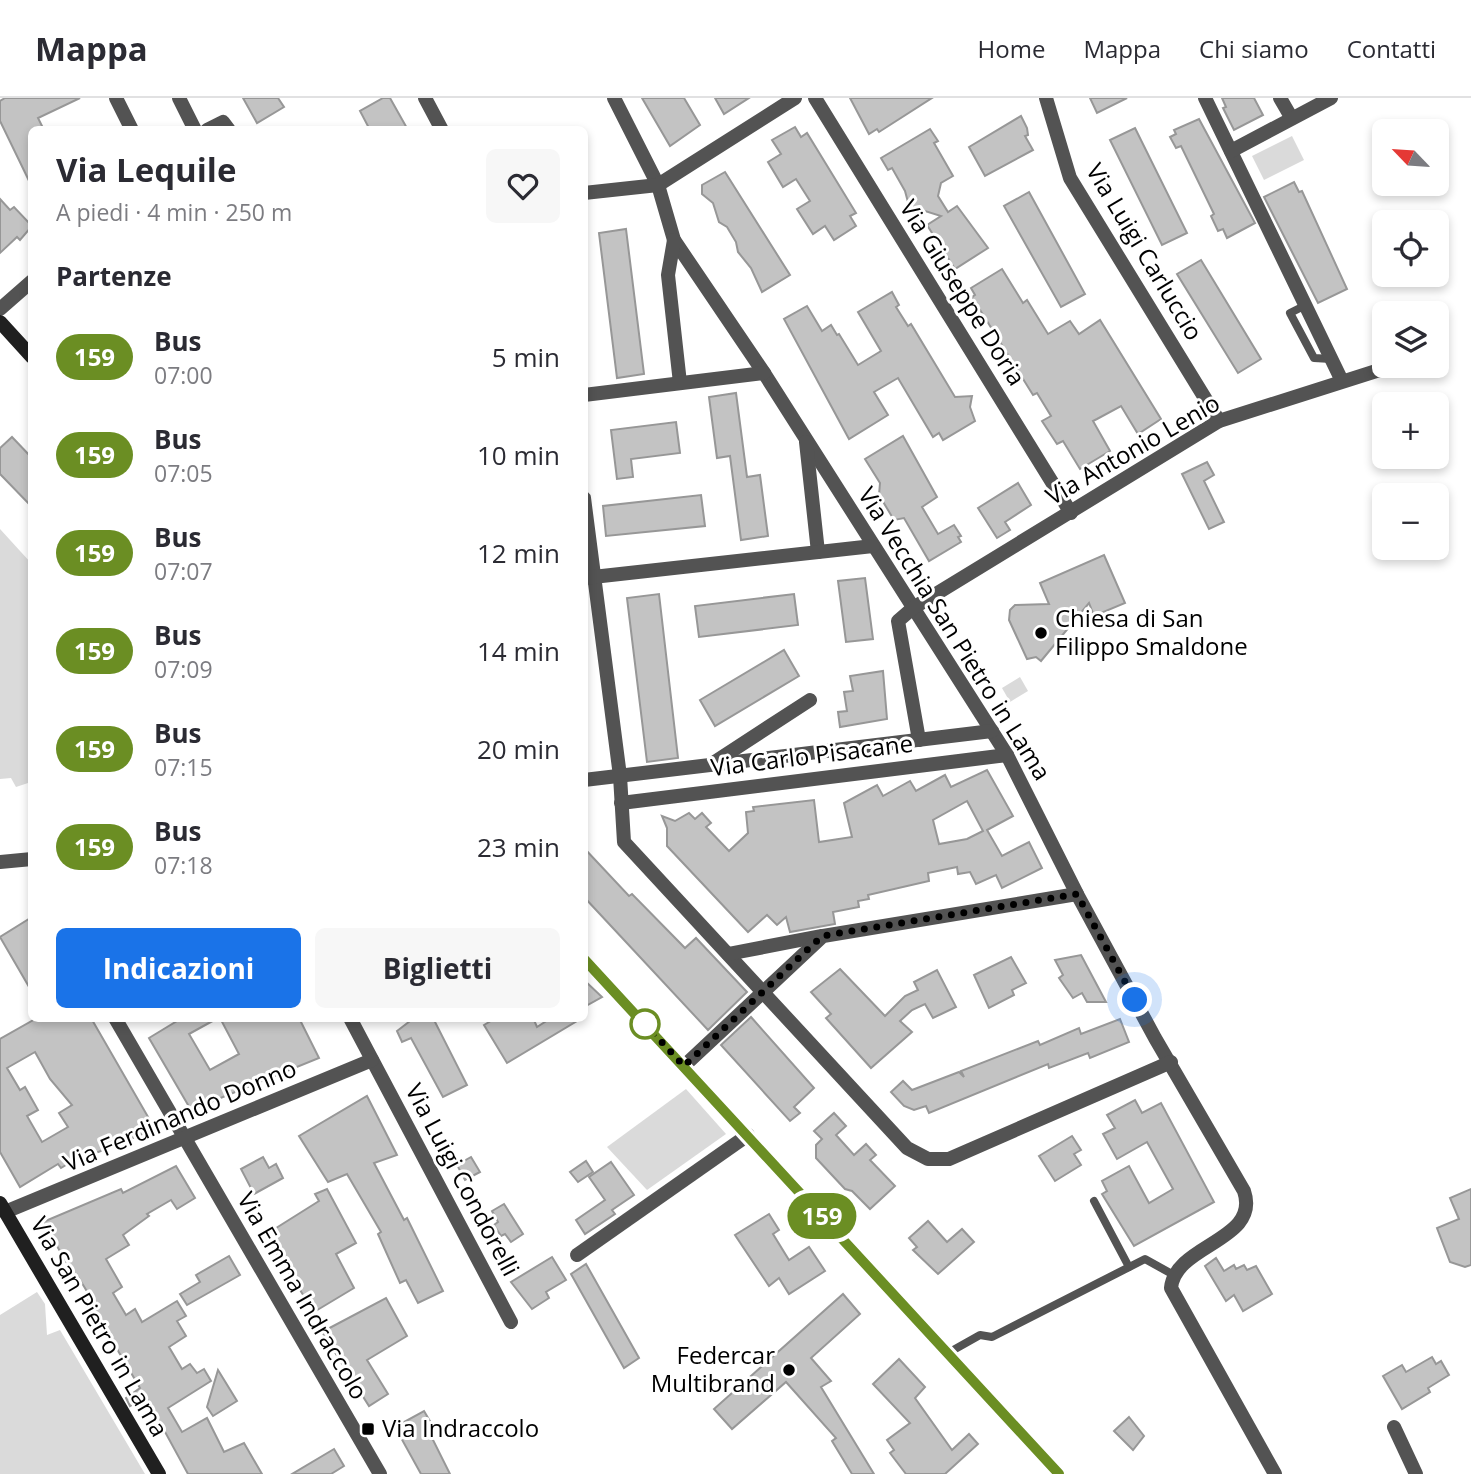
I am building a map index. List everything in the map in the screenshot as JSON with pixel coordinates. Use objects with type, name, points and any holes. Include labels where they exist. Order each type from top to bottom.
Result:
[{"type":"main road","points":[[0,322],[28,353]]},
{"type":"main road","points":[[588,963],[1059,1474]]},
{"type":"main road","name":"Via San Pietro in Lama","points":[[3,1208],[159,1474]]},
{"type":"street","points":[[116,98],[130,126]]},
{"type":"street","points":[[179,98],[193,126]]},
{"type":"street","points":[[425,98],[440,126]]},
{"type":"street","name":"Via Vecchia San Pietro in Lama","points":[[614,98],[658,185],[674,240],[764,373],[1007,755],[1077,894],[1231,1165],[1249,1205],[1244,1219],[1172,1274]]},
{"type":"street","points":[[588,193],[658,185],[795,98]]},
{"type":"street","name":"Via Giuseppe Doria","points":[[815,98],[1071,513]]},
{"type":"street","name":"Via Luigi Carluccio","points":[[1046,98],[1070,178],[1219,421]]},
{"type":"street","points":[[1205,98],[1342,381]]},
{"type":"street","points":[[1280,98],[1291,117]]},
{"type":"street","points":[[1231,151],[1331,98]]},
{"type":"street","points":[[674,240],[668,275],[680,383]]},
{"type":"street","points":[[0,309],[28,284]]},
{"type":"street","name":"Via Antonio Lenio","points":[[913,608],[1219,421],[1372,372]]},
{"type":"street","points":[[588,394],[764,373]]},
{"type":"street","points":[[806,440],[818,552]]},
{"type":"street","points":[[873,546],[589,577],[620,776],[624,842],[907,1148],[928,1159],[949,1159],[1171,1062]]},
{"type":"street","points":[[913,608],[898,621],[919,740]]},
{"type":"street","name":"Via Carlo Pisacane","points":[[710,765],[810,700]]},
{"type":"street","name":"Via Carlo Pisacane","points":[[588,780],[992,731]]},
{"type":"street","name":"Via Carlo Pisacane","points":[[621,803],[1007,755]]},
{"type":"street","points":[[0,862],[27,860]]},
{"type":"street","points":[[727,954],[1077,894]]},
{"type":"street","points":[[684,1066],[822,936]]},
{"type":"street","name":"Via Emma Indraccolo","points":[[117,1022],[380,1474]]},
{"type":"street","name":"Via Luigi Condorelli","points":[[352,1022],[511,1322]]},
{"type":"street","name":"Via Ferdinando Donno","points":[[3,1208],[185,1140],[372,1060]]},
{"type":"street","points":[[577,1255],[748,1135]]},
{"type":"street","points":[[1172,1274],[1171,1288],[1275,1474]]},
{"type":"street","points":[[1394,1427],[1416,1474]]},
{"type":"lane","points":[[1094,1202],[1129,1267]]},
{"type":"lane","points":[[948,1353],[980,1335],[992,1337],[1145,1259],[1172,1274]]},
{"type":"shaded area","points":[[1292,136],[1304,160],[1264,180],[1252,156]]},
{"type":"shaded area","points":[[0,529],[28,560],[28,783],[16,787],[11,778],[0,779]]},
{"type":"shaded area","points":[[1020,677],[1028,691],[1010,702],[1002,688]]},
{"type":"shaded area","points":[[686,1089],[726,1134],[647,1190],[607,1147]]},
{"type":"shaded area","points":[[37,1292],[45,1304],[47,1335],[60,1330],[145,1474],[0,1474],[0,1315]]},
{"type":"building","points":[[5,98],[80,98],[38,118],[42,126],[28,126],[28,179],[0,121],[0,101]]},
{"type":"building","points":[[243,98],[278,98],[284,107],[257,123]]},
{"type":"building","points":[[383,98],[390,98],[406,126],[368,126],[360,111]]},
{"type":"building","points":[[642,98],[684,98],[700,125],[670,146]]},
{"type":"building","points":[[715,98],[749,98],[724,114]]},
{"type":"building","points":[[850,98],[932,98],[879,132],[877,129],[869,134]]},
{"type":"building","points":[[1090,98],[1127,98],[1097,113]]},
{"type":"building","points":[[1222,98],[1254,98],[1263,115],[1234,130],[1223,108],[1226,107]]},
{"type":"building","points":[[1021,116],[1027,128],[1028,135],[1025,136],[1033,150],[985,176],[969,147]]},
{"type":"building","points":[[1199,119],[1255,223],[1227,238],[1223,229],[1218,231],[1211,216],[1214,214],[1181,146],[1176,148],[1170,137],[1176,134],[1174,130]]},
{"type":"building","points":[[795,127],[801,137],[807,133],[856,213],[850,216],[856,226],[834,240],[825,226],[813,234],[797,209],[810,201],[796,179],[783,187],[768,162],[781,154],[772,140]]},
{"type":"building","points":[[1135,128],[1187,233],[1162,245],[1110,140]]},
{"type":"building","points":[[930,129],[938,141],[934,143],[953,176],[941,183],[938,196],[948,212],[957,206],[988,248],[955,269],[927,225],[941,216],[909,206],[905,191],[892,168],[888,170],[881,158]]},
{"type":"building","points":[[725,172],[790,275],[762,292],[751,268],[738,252],[736,242],[727,227],[719,222],[713,203],[702,194],[702,185]]},
{"type":"building","points":[[1294,182],[1299,192],[1302,191],[1347,289],[1318,303],[1264,197]]},
{"type":"building","points":[[1029,192],[1085,294],[1061,307],[1004,206]]},
{"type":"building","points":[[0,199],[10,210],[14,207],[28,222],[28,231],[20,240],[17,237],[0,253]]},
{"type":"building","points":[[626,229],[644,374],[617,378],[599,233]]},
{"type":"building","points":[[1201,260],[1261,359],[1238,373],[1177,274]]},
{"type":"building","points":[[1002,269],[1023,303],[1027,300],[1048,334],[1070,321],[1079,334],[1100,320],[1161,419],[1138,434],[1121,406],[1093,421],[1110,451],[1080,469],[1063,441],[1057,444],[1042,421],[1051,416],[1037,393],[1033,395],[972,297],[975,295],[971,288]]},
{"type":"building","points":[[892,292],[899,305],[896,307],[908,326],[911,324],[955,397],[972,396],[970,407],[975,421],[943,440],[939,433],[933,437],[898,378],[874,392],[888,415],[849,439],[784,319],[807,306],[822,331],[831,325],[837,335],[839,334],[858,365],[881,351],[858,312]]},
{"type":"building","points":[[736,393],[747,477],[760,475],[768,536],[741,540],[730,456],[717,458],[709,397]]},
{"type":"building","points":[[676,422],[680,453],[631,459],[633,477],[617,479],[611,430]]},
{"type":"building","points":[[903,436],[937,497],[922,507],[938,534],[954,525],[961,536],[958,537],[961,542],[929,561],[904,518],[894,520],[879,495],[880,483],[865,459]]},
{"type":"building","points":[[12,437],[28,454],[28,503],[0,474],[0,448]]},
{"type":"building","points":[[1207,462],[1214,475],[1204,481],[1224,522],[1209,529],[1182,474]]},
{"type":"building","points":[[1018,483],[1031,505],[1005,522],[1010,530],[997,538],[978,508]]},
{"type":"building","points":[[701,495],[705,526],[606,536],[603,506]]},
{"type":"building","points":[[1104,555],[1125,603],[1094,616],[1089,603],[1041,661],[1036,657],[1027,659],[1009,620],[1010,610],[1015,605],[1049,604],[1040,583]]},
{"type":"building","points":[[865,578],[873,639],[846,642],[838,581]]},
{"type":"building","points":[[659,594],[678,758],[647,762],[627,598]]},
{"type":"building","points":[[794,594],[798,625],[699,637],[695,606]]},
{"type":"building","points":[[784,650],[799,676],[715,726],[700,700]]},
{"type":"building","points":[[883,671],[887,719],[840,727],[838,712],[847,711],[844,692],[853,691],[850,676]]},
{"type":"building","points":[[987,770],[1013,816],[987,830],[1002,856],[1029,842],[1042,868],[1002,888],[996,875],[976,884],[970,872],[958,874],[957,867],[928,873],[929,881],[868,895],[869,899],[858,901],[859,907],[833,912],[835,924],[790,932],[786,917],[777,925],[767,915],[748,932],[667,846],[667,828],[662,816],[675,821],[689,813],[695,819],[702,813],[711,823],[706,827],[729,851],[748,833],[746,812],[754,811],[753,807],[814,800],[819,842],[852,837],[844,803],[877,785],[883,796],[910,781],[916,791],[945,775],[951,787]],"holes":[[[967,801],[983,831],[967,839],[939,844],[933,820]]]},
{"type":"building","points":[[588,852],[629,896],[632,894],[685,948],[696,938],[747,992],[708,1030],[588,901]]},
{"type":"building","points":[[28,920],[28,985],[0,937]]},
{"type":"building","points":[[1081,955],[1106,1002],[1087,1002],[1082,993],[1073,998],[1059,978],[1063,975],[1055,960]]},
{"type":"building","points":[[1011,957],[1026,983],[1012,990],[1014,995],[989,1008],[974,975]]},
{"type":"building","points":[[840,969],[885,1016],[905,996],[918,990],[914,982],[937,970],[956,1007],[933,1018],[925,1004],[912,1010],[900,1021],[912,1032],[871,1068],[826,1018],[831,1014],[811,992]]},
{"type":"building","points":[[588,984],[602,997],[588,1005]]},
{"type":"building","points":[[751,1017],[814,1088],[794,1107],[800,1113],[790,1121],[721,1045]]},
{"type":"building","points":[[1120,1019],[1129,1042],[1090,1058],[1088,1053],[1049,1068],[1048,1064],[929,1113],[926,1106],[914,1110],[904,1106],[891,1092],[903,1081],[912,1090],[959,1072],[964,1077],[961,1071],[1038,1041],[1040,1045],[1079,1028],[1081,1034]]},
{"type":"building","points":[[30,1022],[93,1022],[155,1129],[86,1157],[84,1154],[61,1168],[58,1164],[20,1187],[0,1152],[0,1039]],"holes":[[[35,1052],[50,1079],[72,1105],[59,1113],[68,1127],[42,1142],[27,1116],[38,1110],[25,1087],[20,1090],[7,1068]]]},
{"type":"building","points":[[175,1022],[211,1022],[189,1034],[210,1070],[239,1054],[222,1022],[301,1022],[319,1058],[191,1110],[149,1038]]},
{"type":"building","points":[[409,1022],[435,1022],[467,1085],[443,1097],[411,1038],[402,1042],[397,1031]]},
{"type":"building","points":[[489,1022],[535,1022],[537,1027],[545,1022],[575,1022],[507,1063],[484,1025]]},
{"type":"building","points":[[367,1096],[397,1155],[374,1163],[404,1220],[407,1218],[443,1291],[418,1303],[406,1280],[400,1283],[378,1234],[381,1232],[347,1174],[328,1182],[299,1136]]},
{"type":"building","points":[[1135,1100],[1142,1113],[1161,1103],[1214,1202],[1134,1246],[1102,1194],[1107,1191],[1102,1181],[1129,1166],[1149,1203],[1173,1189],[1147,1142],[1117,1159],[1103,1134],[1115,1128],[1107,1115]]},
{"type":"building","points":[[834,1113],[846,1126],[836,1135],[854,1155],[866,1144],[876,1155],[870,1160],[895,1186],[870,1209],[852,1191],[845,1189],[816,1158],[816,1145],[822,1139],[814,1131]]},
{"type":"building","points":[[1072,1136],[1081,1150],[1074,1154],[1081,1165],[1055,1181],[1039,1156]]},
{"type":"building","points":[[263,1157],[269,1168],[276,1164],[283,1178],[254,1194],[241,1169]]},
{"type":"building","points":[[471,1157],[480,1172],[465,1180],[457,1165]]},
{"type":"building","points":[[586,1161],[593,1172],[578,1182],[570,1172]]},
{"type":"building","points":[[611,1162],[634,1195],[612,1210],[615,1214],[585,1234],[576,1220],[605,1200],[589,1177]]},
{"type":"building","points":[[176,1166],[195,1198],[177,1209],[171,1200],[147,1214],[149,1216],[123,1235],[129,1245],[106,1259],[122,1287],[113,1293],[126,1315],[135,1309],[142,1322],[177,1301],[186,1316],[177,1321],[186,1336],[169,1347],[182,1369],[190,1364],[197,1373],[204,1369],[211,1381],[168,1408],[182,1432],[207,1418],[224,1452],[244,1443],[262,1474],[188,1474],[146,1397],[130,1406],[126,1398],[140,1388],[88,1300],[91,1298],[77,1275],[75,1277],[43,1222],[121,1189],[123,1193]]},
{"type":"building","points":[[327,1189],[356,1243],[336,1254],[354,1288],[314,1312],[265,1235],[319,1201],[315,1194]]},
{"type":"building","points":[[1471,1189],[1471,1265],[1465,1267],[1450,1262],[1437,1228],[1459,1219],[1450,1198]]},
{"type":"building","points":[[504,1204],[523,1234],[511,1242],[505,1234],[501,1236],[494,1225],[498,1222],[492,1211]]},
{"type":"building","points":[[769,1214],[779,1230],[773,1234],[789,1260],[809,1247],[825,1271],[789,1294],[779,1278],[769,1286],[735,1235]]},
{"type":"building","points":[[928,1221],[947,1242],[962,1229],[974,1242],[938,1274],[913,1250],[917,1247],[909,1238]]},
{"type":"building","points":[[229,1256],[240,1275],[187,1305],[180,1294],[200,1282],[196,1275]]},
{"type":"building","points":[[552,1257],[566,1280],[546,1292],[549,1298],[532,1309],[511,1282]]},
{"type":"building","points":[[1216,1258],[1224,1271],[1234,1265],[1236,1269],[1244,1265],[1247,1270],[1256,1266],[1272,1294],[1243,1311],[1234,1295],[1226,1301],[1205,1266]]},
{"type":"building","points":[[586,1264],[639,1358],[624,1368],[571,1274]]},
{"type":"building","name":"Federcar Multibrand","points":[[843,1294],[860,1314],[811,1358],[831,1381],[821,1387],[874,1474],[852,1474],[832,1441],[836,1438],[786,1382],[732,1429],[714,1409]]},
{"type":"building","points":[[386,1298],[407,1336],[367,1360],[388,1394],[369,1406],[322,1332]]},
{"type":"building","points":[[1432,1357],[1436,1364],[1441,1361],[1449,1375],[1428,1388],[1430,1392],[1402,1409],[1383,1376],[1402,1365],[1406,1372]]},
{"type":"building","points":[[899,1359],[925,1387],[915,1398],[952,1450],[969,1434],[978,1444],[945,1474],[906,1474],[890,1453],[894,1450],[887,1440],[910,1423],[873,1384]]},
{"type":"building","points":[[218,1370],[237,1401],[213,1416],[207,1407]]},
{"type":"building","points":[[424,1411],[431,1423],[426,1426],[450,1474],[421,1474],[395,1427]]},
{"type":"building","points":[[1129,1417],[1144,1436],[1133,1450],[1114,1431]]},
{"type":"building","points":[[334,1449],[344,1466],[331,1474],[292,1474]]},
{"type":"bus line","name":"159","points":[[588,963],[1059,1474]]},
{"type":"place","name":"Chiesa di San Filippo Smaldone","points":[[1041,633]]},
{"type":"place","name":"Federcar Multibrand","points":[[789,1370]]},
{"type":"place","name":"Via Indraccolo","points":[[368,1429]]},
{"type":"route","points":[[645,1024],[684,1066],[822,936],[1077,894],[1135,1000]]}]
